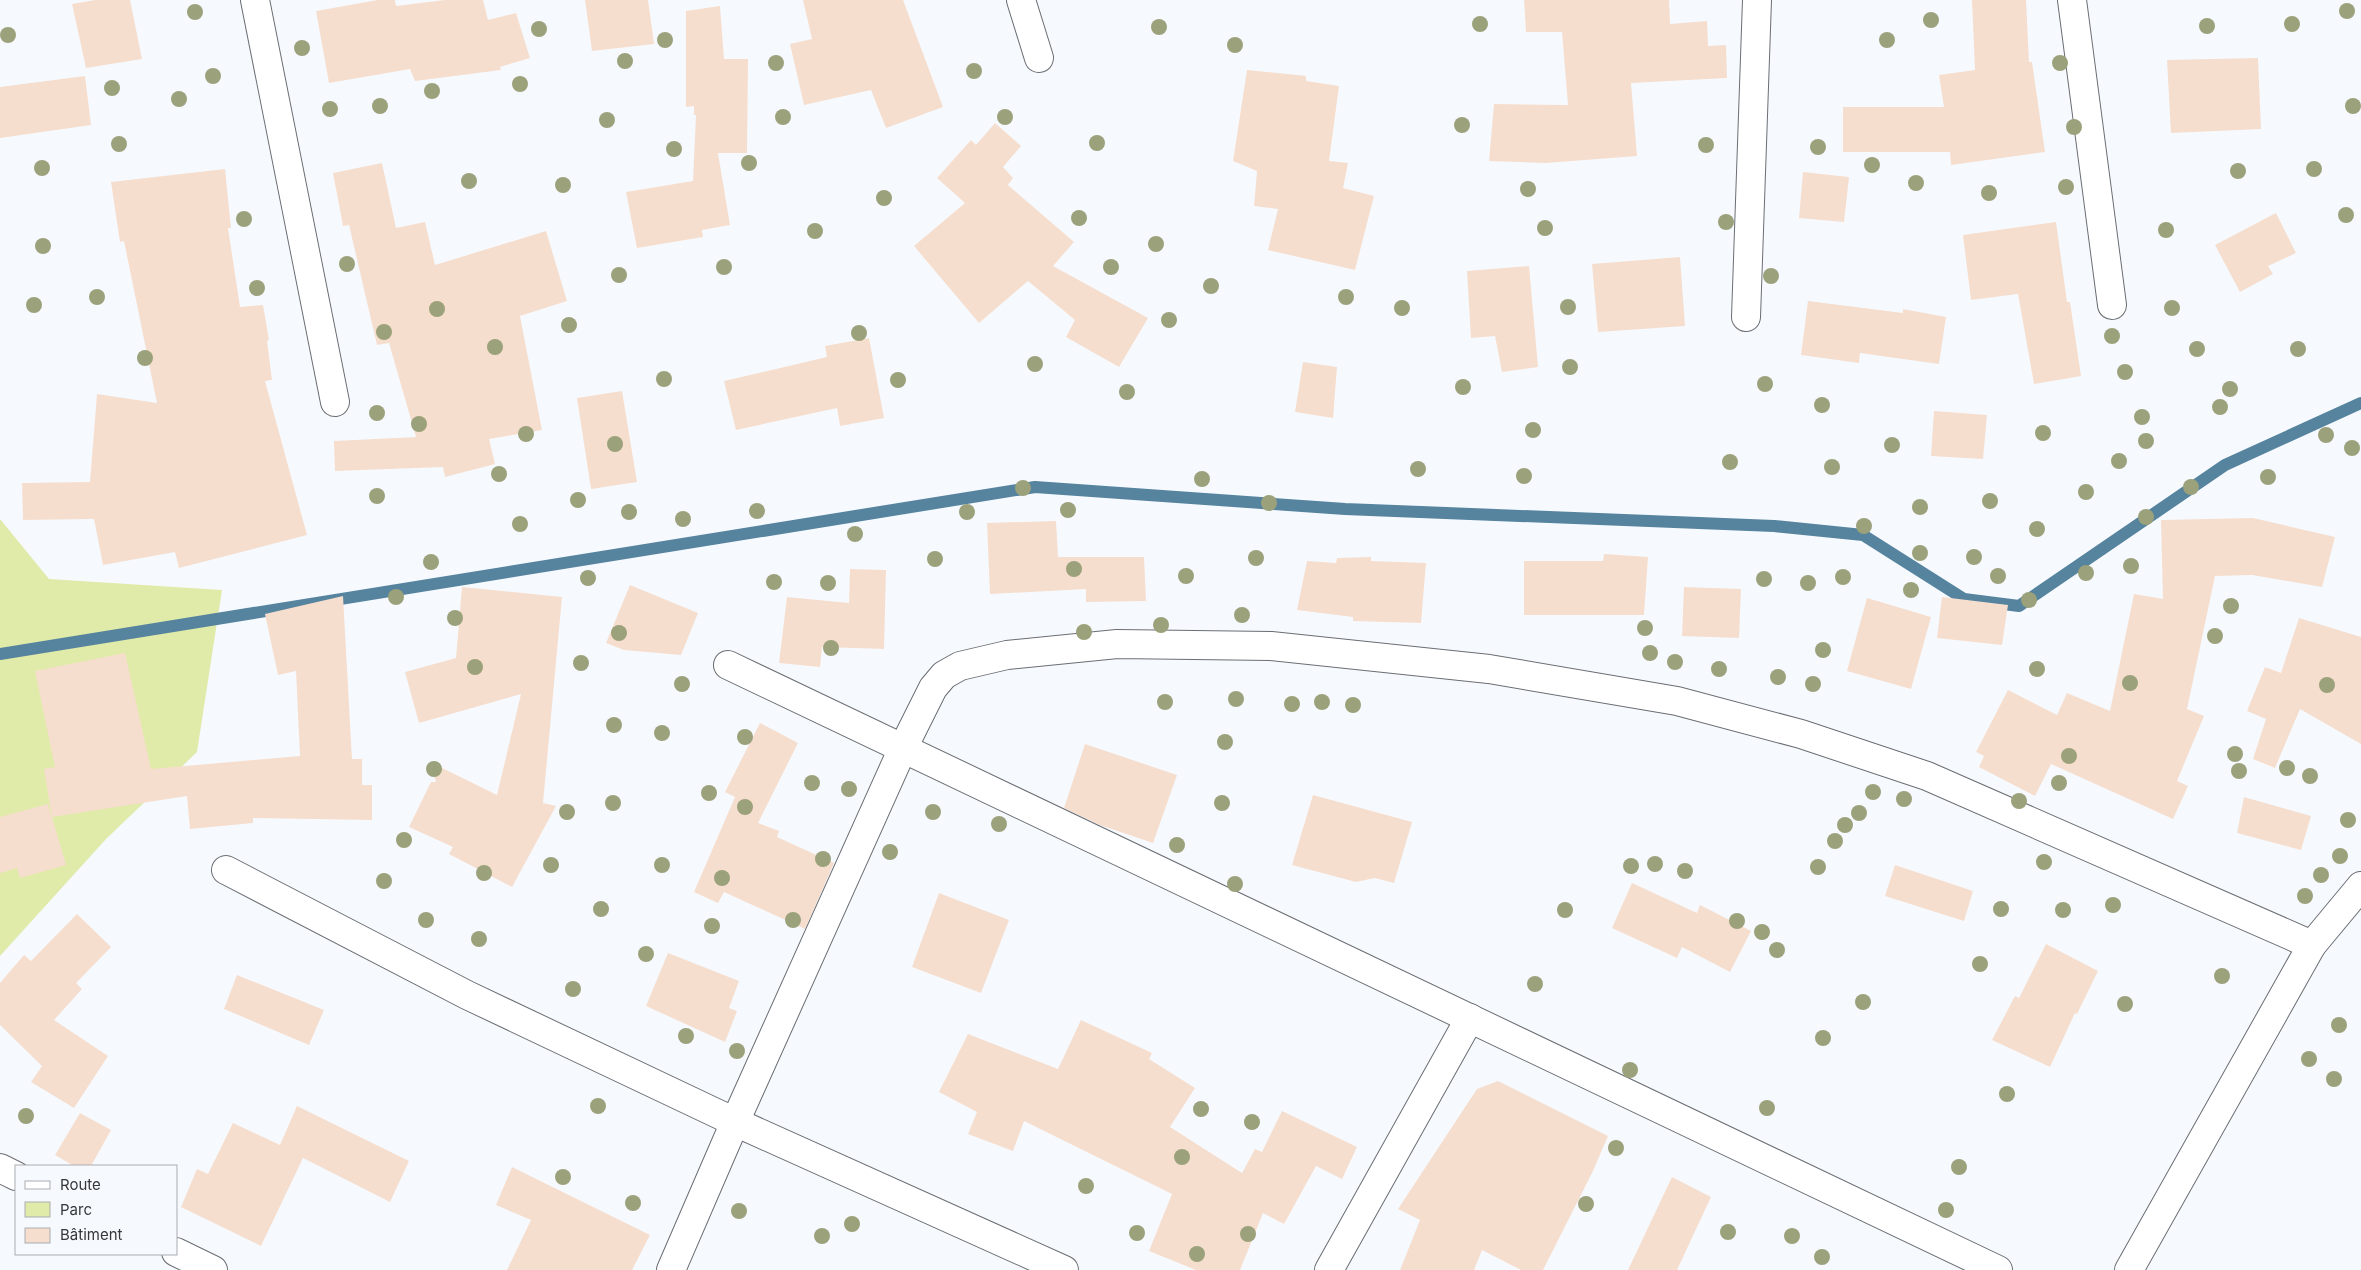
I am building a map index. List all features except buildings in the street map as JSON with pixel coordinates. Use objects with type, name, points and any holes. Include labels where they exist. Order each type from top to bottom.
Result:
[{"type":"street","points":[[255,0],[335,402]]},
{"type":"street","points":[[1021,0],[1039,58]]},
{"type":"street","points":[[1746,317],[1757,0]]},
{"type":"street","points":[[2072,0],[2112,305]]},
{"type":"street","points":[[671,1270],[735,1122],[903,748],[933,688],[944,675],[960,666],[1007,655],[1118,644],[1271,646],[1489,669],[1676,701],[1800,734],[1927,776],[2312,945]]},
{"type":"street","points":[[728,665],[1998,1270]]},
{"type":"street","points":[[226,870],[467,995],[735,1122],[1064,1270]]},
{"type":"street","points":[[2130,1270],[2312,945],[2361,886]]},
{"type":"street","points":[[1329,1270],[1470,1018]]},
{"type":"street","points":[[0,1168],[15,1176]]},
{"type":"street","points":[[178,1253],[213,1270]]},
{"type":"green space","points":[[0,519],[49,579],[222,590],[197,752],[106,839],[0,956]]},
{"type":"waterway","points":[[0,654],[1035,487],[1345,509],[1774,526],[1863,535],[1964,599],[2019,606],[2225,465],[2361,403]]}]
